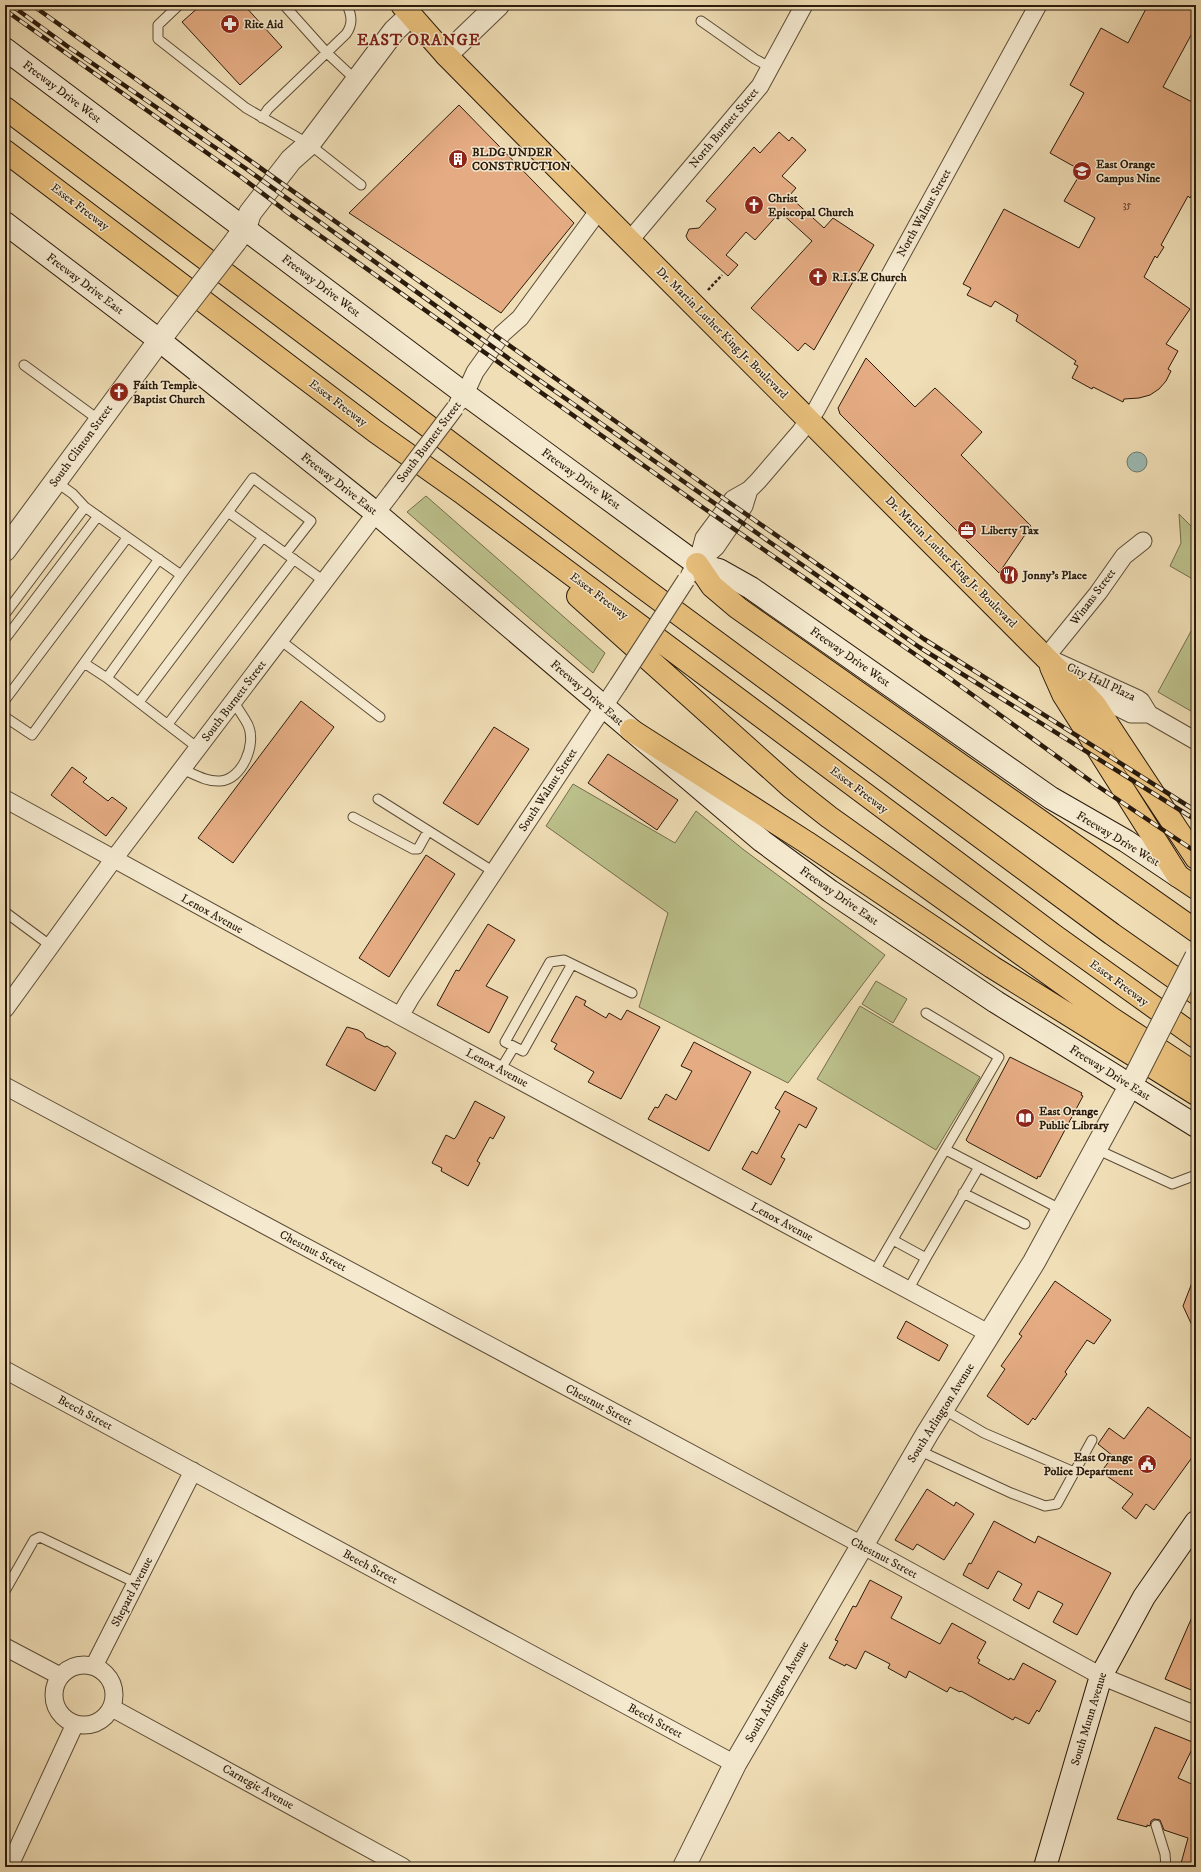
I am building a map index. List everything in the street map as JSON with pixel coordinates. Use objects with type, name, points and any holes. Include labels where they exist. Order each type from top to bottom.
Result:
[{"type":"main road","points":[[446,55],[498,5]]},
{"type":"main road","name":"Dr. Martin Luther King Jr. Boulevard","points":[[406,10],[446,55],[600,210],[1046,657],[1080,688],[1095,705],[1196,858]]},
{"type":"main road","name":"South Clinton Street","points":[[5,550],[99,420],[240,235],[250,213],[291,160],[309,144],[394,31],[406,10]]},
{"type":"main road","name":"Freeway Drive West","points":[[5,49],[240,235],[460,401],[691,572],[719,570],[751,588],[1050,798],[1126,841],[1178,876]]},
{"type":"main road","points":[[5,108],[667,606],[1112,934],[1196,993]]},
{"type":"main road","name":"Essex Freeway","points":[[5,151],[369,427],[461,492],[1061,941],[1196,1037]]},
{"type":"main road","name":"Freeway Drive East","points":[[5,223],[165,333],[740,823],[830,891],[1014,1014],[1133,1080],[1196,1126]]},
{"type":"main road","points":[[461,492],[791,787],[829,817],[1111,1018],[1196,1074]]},
{"type":"main road","points":[[691,572],[712,586],[738,608],[1196,931]]},
{"type":"main road","name":"Dr. Martin Luther King Jr. Boulevard","points":[[1046,657],[1063,694],[1178,876],[1196,888]]},
{"type":"main road","points":[[631,730],[811,845],[998,971],[1196,1094]]},
{"type":"main road","name":"South Arlington Avenue","points":[[684,1867],[735,1764],[942,1409],[1034,1262],[1133,1080],[1196,957]]},
{"type":"main road","name":"South Munn Avenue","points":[[1045,1867],[1101,1676],[1144,1597],[1196,1522]]},
{"type":"street","name":"North Burnett Street","points":[[630,240],[760,86],[804,5]]},
{"type":"street","name":"North Walnut Street","points":[[809,420],[1038,5]]},
{"type":"street","name":"South Burnett Street","points":[[5,1009],[113,860],[460,401],[475,372],[502,334],[520,318],[600,210]]},
{"type":"street","name":"South Walnut Street","points":[[400,1016],[691,572],[704,538],[733,499],[749,490],[809,420]]},
{"type":"street","name":"Winans Street","points":[[1046,657],[1098,593],[1124,556],[1143,541]]},
{"type":"street","name":"City Hall Plaza","points":[[1046,657],[1141,701],[1150,714],[1196,741]]},
{"type":"street","name":"City Hall Plaza","points":[[1080,688],[1131,714],[1150,714]]},
{"type":"street","name":"Lenox Avenue","points":[[5,799],[113,860],[400,1016],[990,1334]]},
{"type":"street","name":"Chestnut Street","points":[[5,1086],[862,1545],[1101,1676],[1196,1715]]},
{"type":"street","name":"Beech Street","points":[[5,1370],[735,1764]]},
{"type":"street","name":"Shepard Avenue","points":[[94,1666],[193,1471]]},
{"type":"street","points":[[5,1647],[60,1676]]},
{"type":"street","points":[[81,1665],[94,1666],[109,1677],[113,1686],[115,1695],[112,1708],[105,1718],[97,1723],[84,1726],[75,1724],[66,1720],[55,1704],[55,1686],[60,1676],[69,1669],[81,1665]]},
{"type":"street","name":"Carnegie Avenue","points":[[112,1708],[400,1866]]},
{"type":"street","points":[[9,1867],[75,1724]]},
{"type":"lane","points":[[178,5],[158,25],[158,39],[240,104],[309,144],[361,185]]},
{"type":"lane","points":[[284,5],[327,53],[357,81]]},
{"type":"lane","points":[[262,118],[268,108],[327,53],[351,28],[352,17],[347,5]]},
{"type":"lane","points":[[701,21],[770,67]]},
{"type":"lane","points":[[24,365],[99,420]]},
{"type":"lane","points":[[108,678],[181,575],[253,478],[311,521],[286,554]]},
{"type":"lane","points":[[55,481],[127,538],[181,575]]},
{"type":"lane","points":[[5,614],[86,507]]},
{"type":"lane","points":[[228,512],[324,581]]},
{"type":"lane","points":[[5,640],[98,516]]},
{"type":"lane","points":[[139,702],[263,537]]},
{"type":"lane","points":[[5,700],[127,538]]},
{"type":"lane","points":[[5,717],[32,735],[159,559]]},
{"type":"lane","points":[[168,724],[294,559]]},
{"type":"lane","points":[[280,640],[380,718]]},
{"type":"lane","points":[[84,663],[108,678],[198,748]]},
{"type":"lane","points":[[182,769],[208,780],[221,781],[230,778],[240,770],[249,754],[249,726],[233,702]]},
{"type":"lane","points":[[378,799],[494,872]]},
{"type":"lane","points":[[353,817],[413,849],[418,849],[421,846],[428,831]]},
{"type":"lane","points":[[5,912],[51,946]]},
{"type":"lane","points":[[572,964],[523,1052],[505,1042],[550,962],[564,960],[632,993]]},
{"type":"lane","points":[[874,1272],[999,1057],[926,1014]]},
{"type":"lane","points":[[500,1070],[514,1047]]},
{"type":"lane","points":[[1096,1149],[1172,1184],[1196,1175]]},
{"type":"lane","points":[[946,1150],[1063,1210]]},
{"type":"lane","points":[[908,1290],[979,1167]]},
{"type":"lane","points":[[963,1193],[1025,1224]]},
{"type":"lane","points":[[893,1240],[926,1258]]},
{"type":"lane","points":[[942,1409],[984,1433],[1074,1472]]},
{"type":"lane","points":[[918,1450],[1011,1493],[1045,1506],[1057,1504],[1092,1440]]},
{"type":"lane","points":[[5,1591],[34,1540],[40,1537],[136,1583]]},
{"type":"lane","points":[[1156,1825],[1165,1854],[1166,1867]]},
{"type":"path","points":[[708,290],[722,275]]},
{"type":"green space","points":[[426,496],[605,653],[593,673],[407,512]]},
{"type":"green space","points":[[1179,514],[1196,531],[1196,581],[1170,566],[1181,543]]},
{"type":"green space","points":[[1196,622],[1196,714],[1158,692]]},
{"type":"green space","points":[[573,784],[675,843],[696,811],[744,850],[885,955],[788,1083],[639,1007],[668,913],[546,826]]},
{"type":"green space","points":[[876,981],[907,999],[893,1023],[862,1004]]},
{"type":"green space","points":[[860,1006],[980,1077],[936,1150],[817,1079]]},
{"type":"water","points":[[1137,452],[1144,455],[1147,462],[1144,469],[1137,472],[1130,469],[1127,462],[1130,455]]},
{"type":"building","points":[[201,5],[244,5],[282,47],[240,85],[182,22]]},
{"type":"building","points":[[1148,5],[1196,5],[1196,26],[1163,87],[1196,104],[1196,187],[1190,198],[1188,196],[1161,245],[1164,247],[1157,258],[1155,256],[1144,277],[1190,309],[1166,344],[1178,351],[1168,369],[1171,371],[1166,381],[1159,389],[1150,395],[1139,398],[1124,399],[1123,402],[1093,387],[1092,389],[1072,378],[1078,366],[1074,364],[1076,361],[1016,321],[1018,315],[995,301],[991,307],[967,295],[971,288],[963,284],[1004,209],[1079,248],[1095,218],[1064,201],[1082,171],[1050,153],[1084,93],[1070,85],[1101,28],[1128,43]]},
{"type":"building","name":"BLDG UNDER CONSTRUCTION","points":[[459,105],[574,223],[501,313],[349,213]]},
{"type":"building","points":[[779,132],[789,141],[792,137],[806,150],[782,176],[796,188],[789,196],[824,228],[833,218],[874,245],[814,350],[805,343],[798,351],[751,308],[812,241],[780,212],[755,240],[746,232],[726,255],[738,265],[728,276],[688,240],[686,236],[689,229],[699,228],[716,209],[706,201],[754,147],[760,153]]},
{"type":"building","points":[[866,358],[915,407],[935,388],[982,432],[961,455],[1031,526],[999,573],[840,414],[838,408]]},
{"type":"building","points":[[301,701],[334,727],[233,863],[198,838]]},
{"type":"building","points":[[494,727],[529,749],[478,825],[443,803]]},
{"type":"building","points":[[608,754],[678,800],[657,830],[588,783]]},
{"type":"building","points":[[72,767],[87,778],[83,782],[108,801],[112,797],[127,808],[106,836],[51,795]]},
{"type":"building","points":[[426,855],[455,874],[389,977],[359,958]]},
{"type":"building","points":[[488,924],[515,940],[486,986],[508,997],[489,1033],[437,1005],[456,970],[459,971]]},
{"type":"building","points":[[576,996],[586,1001],[584,1005],[606,1018],[609,1013],[621,1020],[627,1010],[660,1027],[621,1099],[588,1082],[594,1072],[554,1049],[557,1044],[551,1041]]},
{"type":"building","points":[[347,1027],[358,1030],[363,1033],[366,1038],[385,1047],[387,1046],[396,1053],[375,1091],[326,1065]]},
{"type":"building","points":[[694,1042],[751,1072],[709,1151],[648,1119],[655,1107],[658,1108],[666,1094],[676,1100],[692,1071],[681,1066]]},
{"type":"building","name":"East Orange Public Library","points":[[1010,1057],[1082,1093],[1081,1095],[1083,1096],[1040,1177],[1038,1176],[1037,1179],[966,1140]]},
{"type":"building","points":[[785,1091],[817,1108],[806,1128],[799,1124],[781,1157],[785,1159],[771,1185],[742,1169],[752,1151],[757,1154],[780,1111],[775,1108]]},
{"type":"building","points":[[475,1101],[505,1117],[493,1139],[490,1137],[477,1161],[480,1163],[468,1186],[441,1171],[442,1168],[432,1163],[446,1135],[454,1139],[456,1137]]},
{"type":"building","points":[[1196,1275],[1196,1334],[1183,1306]]},
{"type":"building","points":[[1055,1281],[1111,1320],[1094,1344],[1087,1340],[1065,1372],[1067,1374],[1035,1420],[1033,1418],[1028,1425],[987,1396],[1005,1369],[1001,1366],[1022,1336],[1019,1334]]},
{"type":"building","points":[[906,1321],[948,1345],[939,1361],[897,1338]]},
{"type":"building","name":"East Orange Police Department","points":[[1148,1407],[1196,1442],[1196,1452],[1154,1510],[1146,1504],[1136,1519],[1122,1508],[1133,1494],[1101,1472],[1113,1456],[1098,1444],[1109,1428],[1124,1439]]},
{"type":"building","points":[[927,1489],[954,1506],[956,1502],[974,1514],[944,1560],[917,1544],[913,1550],[895,1540]]},
{"type":"building","points":[[994,1521],[1035,1543],[1038,1536],[1111,1573],[1077,1635],[1053,1622],[1063,1604],[1038,1591],[1029,1609],[1013,1600],[1022,1584],[998,1571],[988,1589],[963,1575],[969,1563],[971,1564]]},
{"type":"building","points":[[870,1580],[902,1597],[891,1618],[940,1644],[952,1623],[986,1642],[977,1658],[980,1660],[978,1663],[1009,1680],[1010,1678],[1014,1680],[1023,1663],[1056,1681],[1039,1712],[1037,1710],[1029,1724],[1015,1717],[1013,1720],[961,1691],[960,1692],[950,1687],[947,1692],[909,1671],[906,1678],[888,1668],[890,1664],[865,1651],[856,1669],[846,1664],[845,1666],[829,1658],[838,1641],[835,1640],[853,1606],[856,1607]]},
{"type":"building","points":[[1196,1608],[1196,1692],[1165,1679]]},
{"type":"building","points":[[1155,1727],[1195,1743],[1178,1778],[1196,1786],[1196,1867],[1180,1867],[1188,1838],[1164,1830],[1160,1820],[1154,1819],[1151,1821],[1150,1826],[1147,1825],[1147,1827],[1117,1819]]},
{"type":"railway","points":[[11,5],[67,46],[245,168],[515,363],[919,647],[1196,820]]},
{"type":"railway","points":[[32,5],[716,493],[924,639],[1196,811]]},
{"type":"railway","points":[[5,10],[705,509],[948,677],[1096,785],[1196,852]]},
{"type":"place","name":"Rite Aid","points":[[230,24]]},
{"type":"place","name":"BLDG UNDER CONSTRUCTION","points":[[458,159]]},
{"type":"place","name":"East Orange Campus Nine","points":[[1082,171]]},
{"type":"place","name":"Christ Episcopal Church","points":[[754,205]]},
{"type":"place","name":"R.I.S.E Church","points":[[818,277]]},
{"type":"place","name":"Faith Temple Baptist Church","points":[[119,392]]},
{"type":"place","name":"Liberty Tax","points":[[967,530]]},
{"type":"place","name":"Jonny's Place","points":[[1009,575]]},
{"type":"place","name":"East Orange Public Library","points":[[1025,1118]]},
{"type":"place","name":"East Orange Police Department","points":[[1147,1464]]},
{"type":"district","name":"EAST ORANGE","points":[[419,40]]}]
